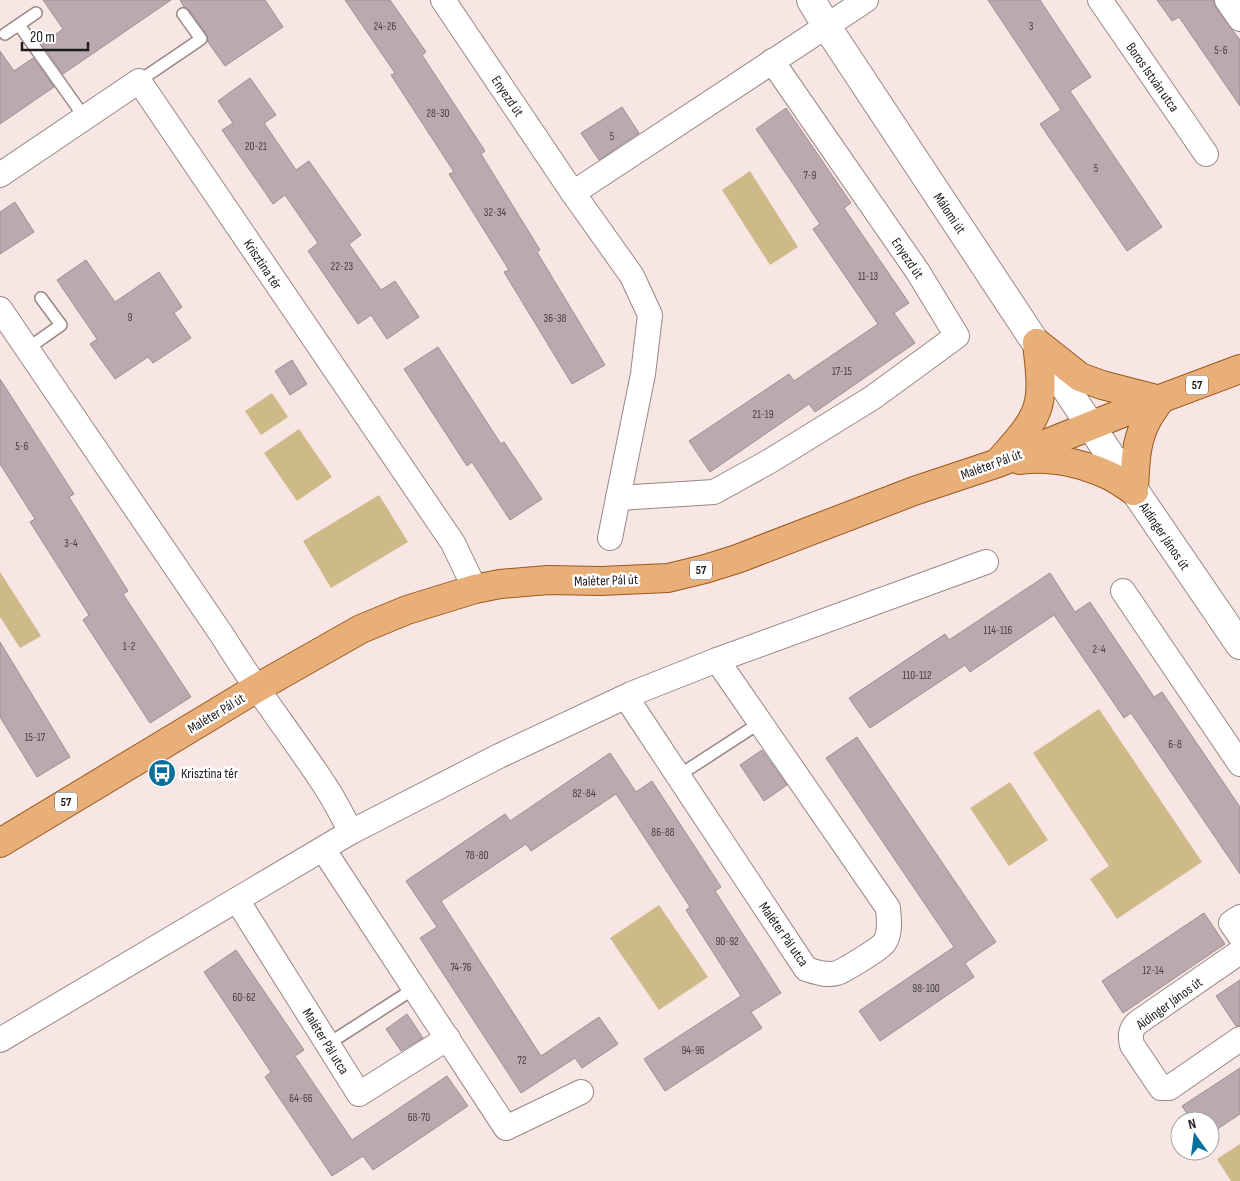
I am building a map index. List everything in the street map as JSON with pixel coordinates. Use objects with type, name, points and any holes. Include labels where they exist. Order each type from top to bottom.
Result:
[{"type":"main road","points":[[998,463],[1036,458],[1070,462],[1108,475],[1134,491],[1135,463],[1140,441],[1145,424],[1160,400],[1102,385],[1080,377],[1036,343]]},
{"type":"main road","points":[[998,463],[1025,434],[1039,406],[1040,384],[1036,343]]},
{"type":"main road","name":"Maléter Pál út","points":[[0,843],[257,688],[361,629],[407,610],[475,589],[522,582],[668,578],[737,559],[914,491],[998,463],[1240,369]]},
{"type":"street","name":"Enyezd út","points":[[443,0],[573,193],[632,276],[650,315],[643,374],[610,538]]},
{"type":"street","name":"Málomi út","points":[[811,0],[1091,426]]},
{"type":"street","points":[[573,193],[866,0]]},
{"type":"street","name":"Boros István utca","points":[[1100,0],[1206,154]]},
{"type":"street","points":[[1227,0],[1240,20]]},
{"type":"street","name":"Enyezd út","points":[[618,498],[714,492],[770,461],[872,398],[957,336],[918,272],[772,61]]},
{"type":"street","points":[[0,175],[139,81]]},
{"type":"street","name":"Krisztina tér","points":[[139,81],[452,543],[475,589]]},
{"type":"street","points":[[0,309],[224,638],[240,665],[330,793],[351,832]]},
{"type":"street","name":"Aidinger János út","points":[[1091,426],[1240,645]]},
{"type":"street","points":[[0,1040],[351,832],[500,756],[626,697],[717,660],[986,562]]},
{"type":"street","points":[[1123,591],[1240,764]]},
{"type":"street","name":"Maléter Pál utca","points":[[626,697],[806,969],[819,974],[837,973],[884,943],[889,928],[888,908],[717,660]]},
{"type":"street","points":[[323,849],[506,1128],[581,1092]]},
{"type":"street","name":"Maléter Pál utca","points":[[237,900],[359,1094],[448,1038]]},
{"type":"street","points":[[1240,917],[1231,923],[1240,936]]},
{"type":"street","name":"Aidinger János út","points":[[1240,952],[1137,1023],[1132,1028],[1130,1037],[1132,1045],[1161,1088],[1169,1088],[1240,1039]]},
{"type":"lane","points":[[5,34],[36,14]]},
{"type":"lane","points":[[139,81],[201,39],[183,14]]},
{"type":"lane","points":[[19,25],[85,118]]},
{"type":"lane","points":[[27,349],[61,325],[42,298]]},
{"type":"lane","points":[[678,776],[761,722]]},
{"type":"lane","points":[[328,1044],[415,988]]},
{"type":"shaded area","points":[[750,171],[798,247],[770,265],[722,190]]},
{"type":"shaded area","points":[[272,393],[288,417],[261,435],[245,411]]},
{"type":"shaded area","points":[[299,429],[332,477],[297,501],[264,453]]},
{"type":"shaded area","points":[[379,495],[408,542],[331,588],[303,541]]},
{"type":"shaded area","points":[[0,572],[41,636],[20,648],[0,617]]},
{"type":"shaded area","points":[[1099,709],[1202,862],[1117,919],[1090,879],[1109,866],[1033,753]]},
{"type":"shaded area","points":[[1010,782],[1048,840],[1009,866],[970,808]]},
{"type":"shaded area","points":[[659,905],[708,977],[659,1010],[610,938]]},
{"type":"shaded area","points":[[1240,1144],[1240,1181],[1231,1181],[1218,1161],[1220,1161],[1220,1157]]},
{"type":"building","points":[[43,0],[171,0],[63,74],[42,44],[63,29]]},
{"type":"building","points":[[180,0],[265,0],[283,27],[225,66],[208,42],[207,35]]},
{"type":"building","points":[[345,0],[390,0],[426,52],[422,55],[485,151],[481,154],[540,250],[537,252],[605,365],[572,384],[504,272],[509,270],[449,174],[454,172],[391,75],[395,73]]},
{"type":"building","points":[[988,0],[1040,0],[1091,77],[1070,91],[1162,227],[1127,251],[1040,124],[1061,110]]},
{"type":"building","points":[[1157,0],[1213,0],[1216,8],[1240,40],[1240,106],[1179,17],[1172,21]]},
{"type":"building","points":[[0,51],[14,71],[33,58],[54,87],[0,124]]},
{"type":"building","points":[[250,78],[276,115],[264,123],[296,170],[309,161],[361,235],[349,244],[381,290],[395,281],[419,317],[387,339],[371,315],[358,324],[308,251],[318,243],[285,195],[273,204],[222,130],[233,123],[218,101]]},
{"type":"building","points":[[622,107],[639,133],[599,160],[581,133]]},
{"type":"building","points":[[786,108],[851,203],[844,208],[909,303],[894,313],[915,343],[815,412],[809,404],[710,472],[689,441],[789,374],[794,381],[878,324],[813,229],[820,224],[756,129]]},
{"type":"building","points":[[15,202],[34,232],[0,254],[0,212]]},
{"type":"building","points":[[86,260],[115,302],[159,272],[182,307],[174,313],[191,338],[153,363],[148,357],[115,379],[90,344],[97,339],[57,280]]},
{"type":"building","points":[[438,347],[501,444],[504,442],[542,499],[510,520],[472,462],[467,466],[404,369]]},
{"type":"building","points":[[292,360],[307,384],[290,395],[275,371]]},
{"type":"building","points":[[0,379],[74,494],[69,497],[128,591],[123,594],[191,697],[150,723],[83,620],[89,615],[30,522],[35,519],[0,464]]},
{"type":"building","points":[[1050,573],[1075,612],[1090,602],[1154,697],[1162,692],[1240,807],[1240,874],[1131,713],[1124,718],[1054,615],[970,672],[965,665],[870,728],[849,698],[945,634],[949,640]]},
{"type":"building","points":[[0,642],[70,757],[37,777],[0,717]]},
{"type":"building","points":[[857,737],[996,942],[965,963],[974,977],[880,1041],[859,1011],[954,947],[826,758]]},
{"type":"building","points":[[762,750],[787,785],[764,801],[740,765]]},
{"type":"building","points":[[610,753],[636,792],[652,781],[721,887],[715,891],[781,993],[751,1012],[762,1028],[665,1091],[644,1059],[741,996],[686,910],[690,907],[616,794],[531,851],[526,844],[441,901],[541,1056],[599,1017],[618,1044],[582,1068],[575,1058],[521,1093],[420,938],[437,927],[406,881],[505,814],[510,821]]},
{"type":"building","points":[[1204,913],[1225,944],[1123,1013],[1102,981]]},
{"type":"building","points":[[236,950],[304,1050],[295,1056],[352,1140],[447,1076],[468,1106],[373,1170],[363,1156],[332,1176],[265,1077],[271,1072],[204,972]]},
{"type":"building","points":[[1240,980],[1240,1025],[1236,1026],[1216,996]]},
{"type":"building","points":[[407,1014],[423,1038],[401,1051],[386,1029]]},
{"type":"building","points":[[1240,1068],[1240,1114],[1220,1127],[1220,1111],[1185,1111],[1182,1106]]},
{"type":"place","name":"Krisztina tér","points":[[162,773]]}]
